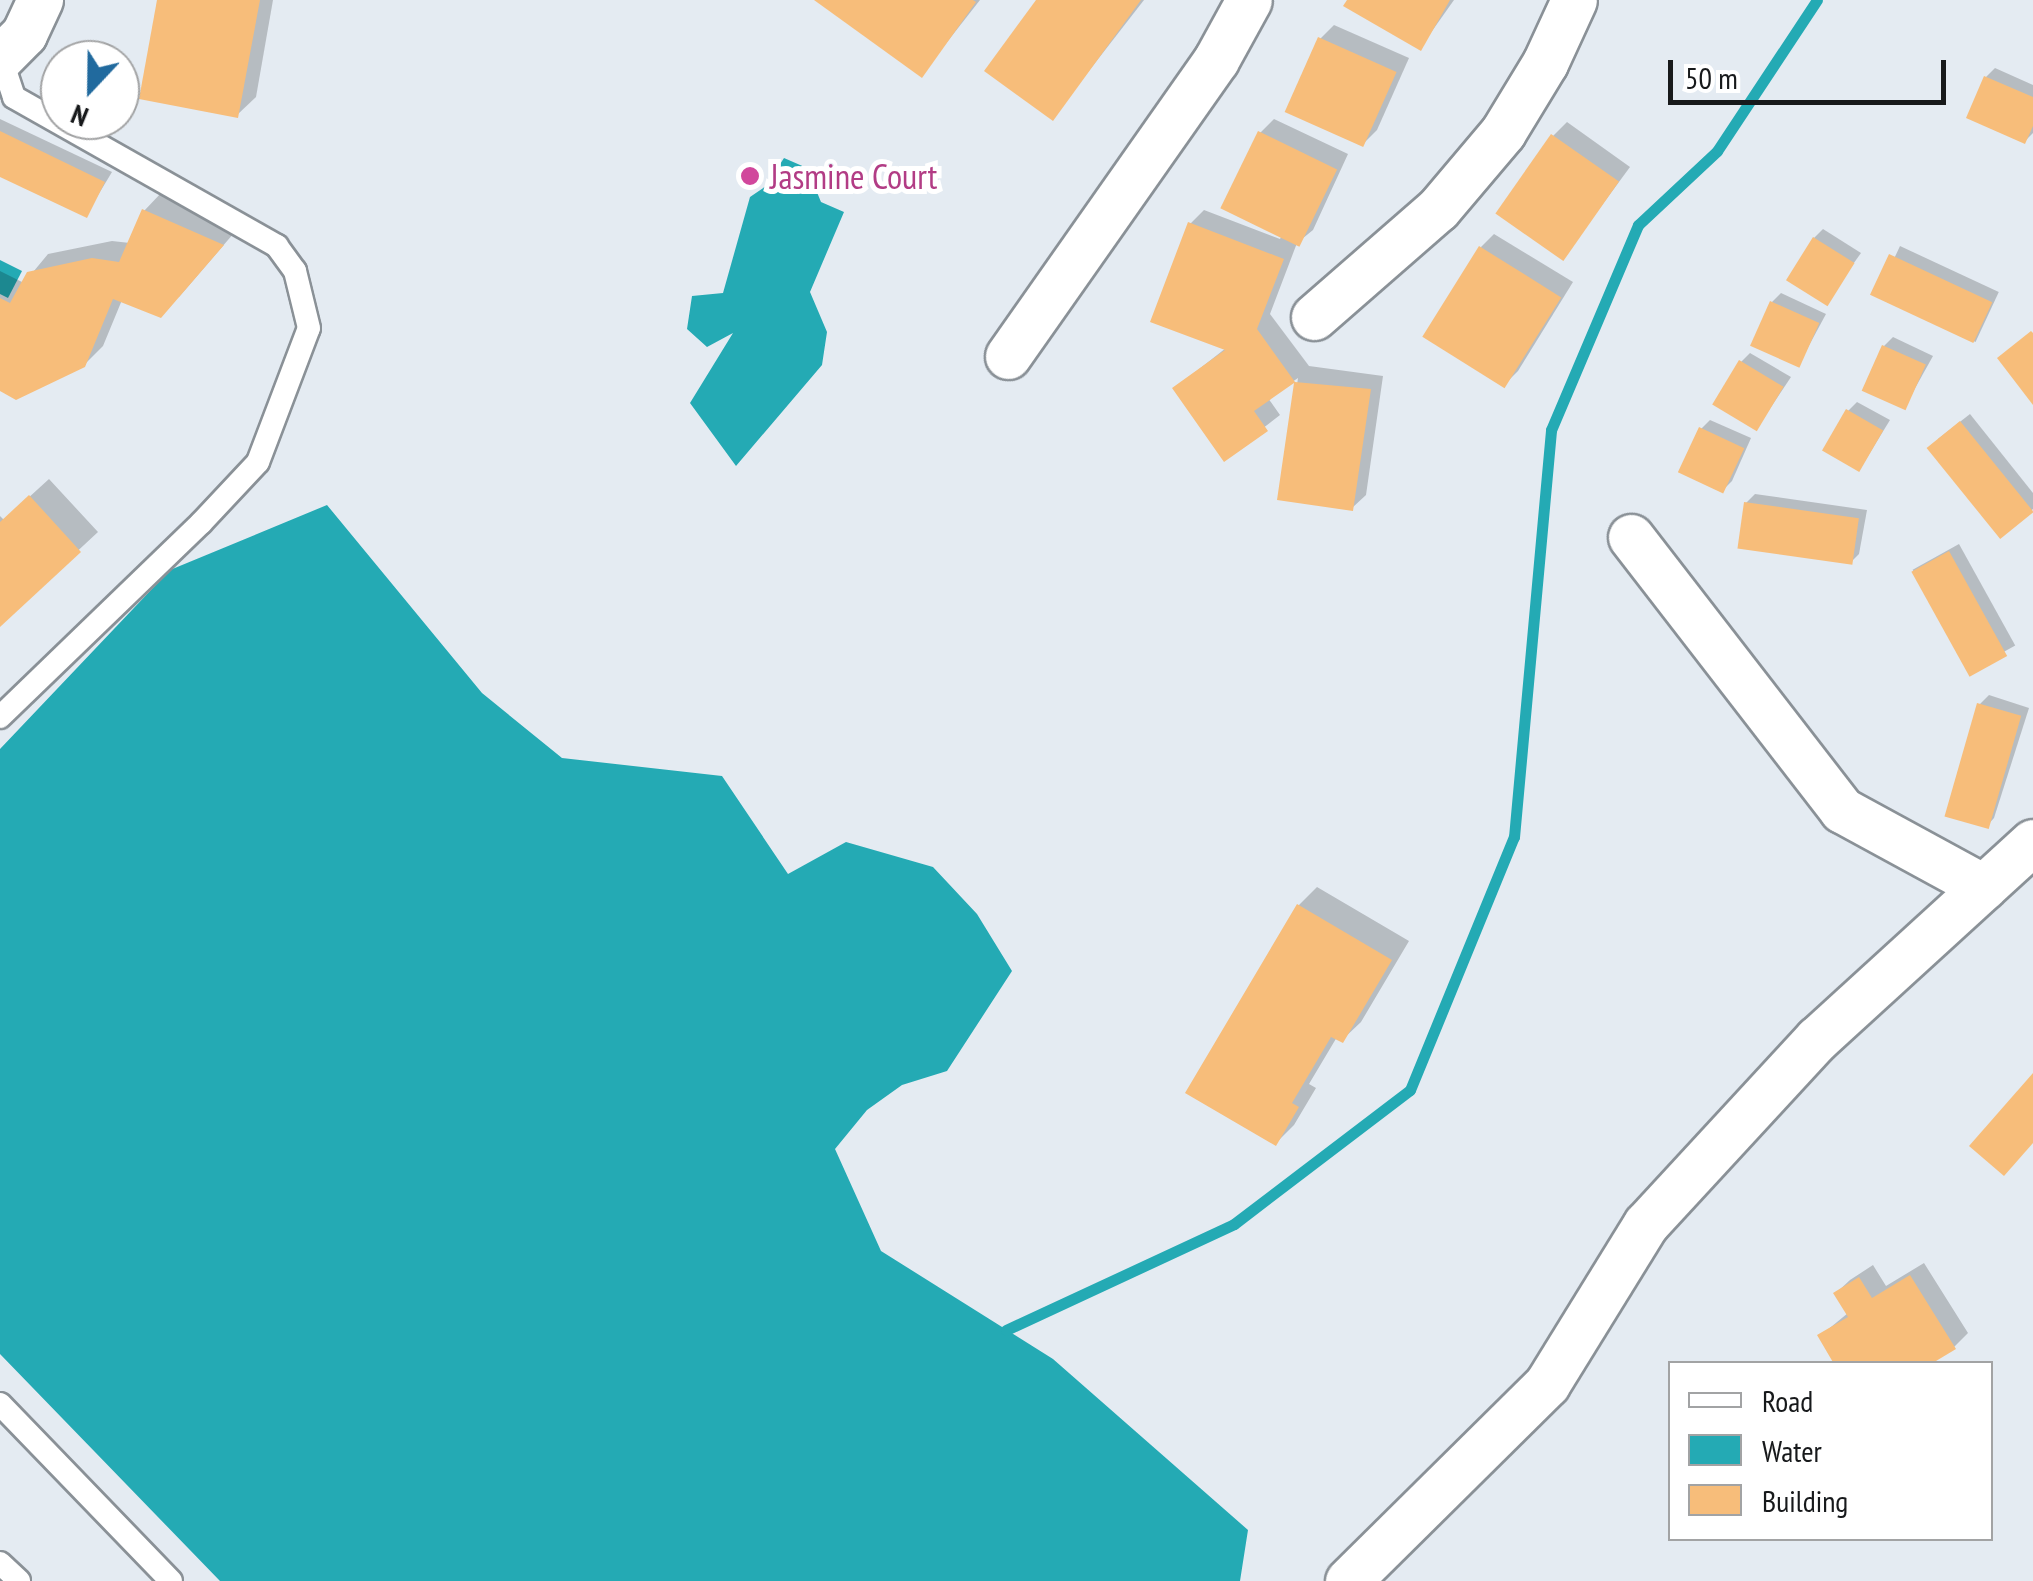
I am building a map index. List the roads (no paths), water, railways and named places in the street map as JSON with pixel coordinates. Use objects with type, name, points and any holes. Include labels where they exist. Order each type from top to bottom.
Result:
[{"type":"street","points":[[0,58],[24,34],[40,0]]},
{"type":"street","points":[[1008,356],[1216,60],[1249,0]]},
{"type":"street","points":[[1314,317],[1438,209],[1503,132],[1571,2]]},
{"type":"street","points":[[1630,537],[1842,810],[1983,888]]},
{"type":"street","points":[[1348,1581],[1547,1384],[1660,1210],[1817,1039],[2033,842]]},
{"type":"lane","points":[[0,58],[14,96],[277,246],[295,271],[309,328],[303,355],[258,462],[202,524],[0,717]]},
{"type":"lane","points":[[0,1404],[171,1581]]},
{"type":"lane","points":[[0,1563],[20,1581]]},
{"type":"water","points":[[784,158],[807,168],[821,202],[844,212],[810,292],[827,332],[822,365],[736,466],[690,403],[733,333],[707,347],[687,329],[692,296],[723,293],[750,197],[766,186]]},
{"type":"water","points":[[0,260],[22,271],[8,298],[0,294]]},
{"type":"water","points":[[327,505],[482,693],[562,758],[722,776],[788,874],[846,842],[933,867],[977,914],[1012,971],[947,1071],[902,1085],[867,1110],[835,1149],[881,1251],[1053,1359],[1248,1530],[1240,1581],[220,1581],[0,1354],[0,749],[170,570]]},
{"type":"waterway","points":[[1006,1330],[1234,1224],[1410,1090],[1514,837],[1551,430],[1638,225],[1717,151],[1817,0]]},
{"type":"place","name":"Jasmine Court","points":[[750,176]]}]
